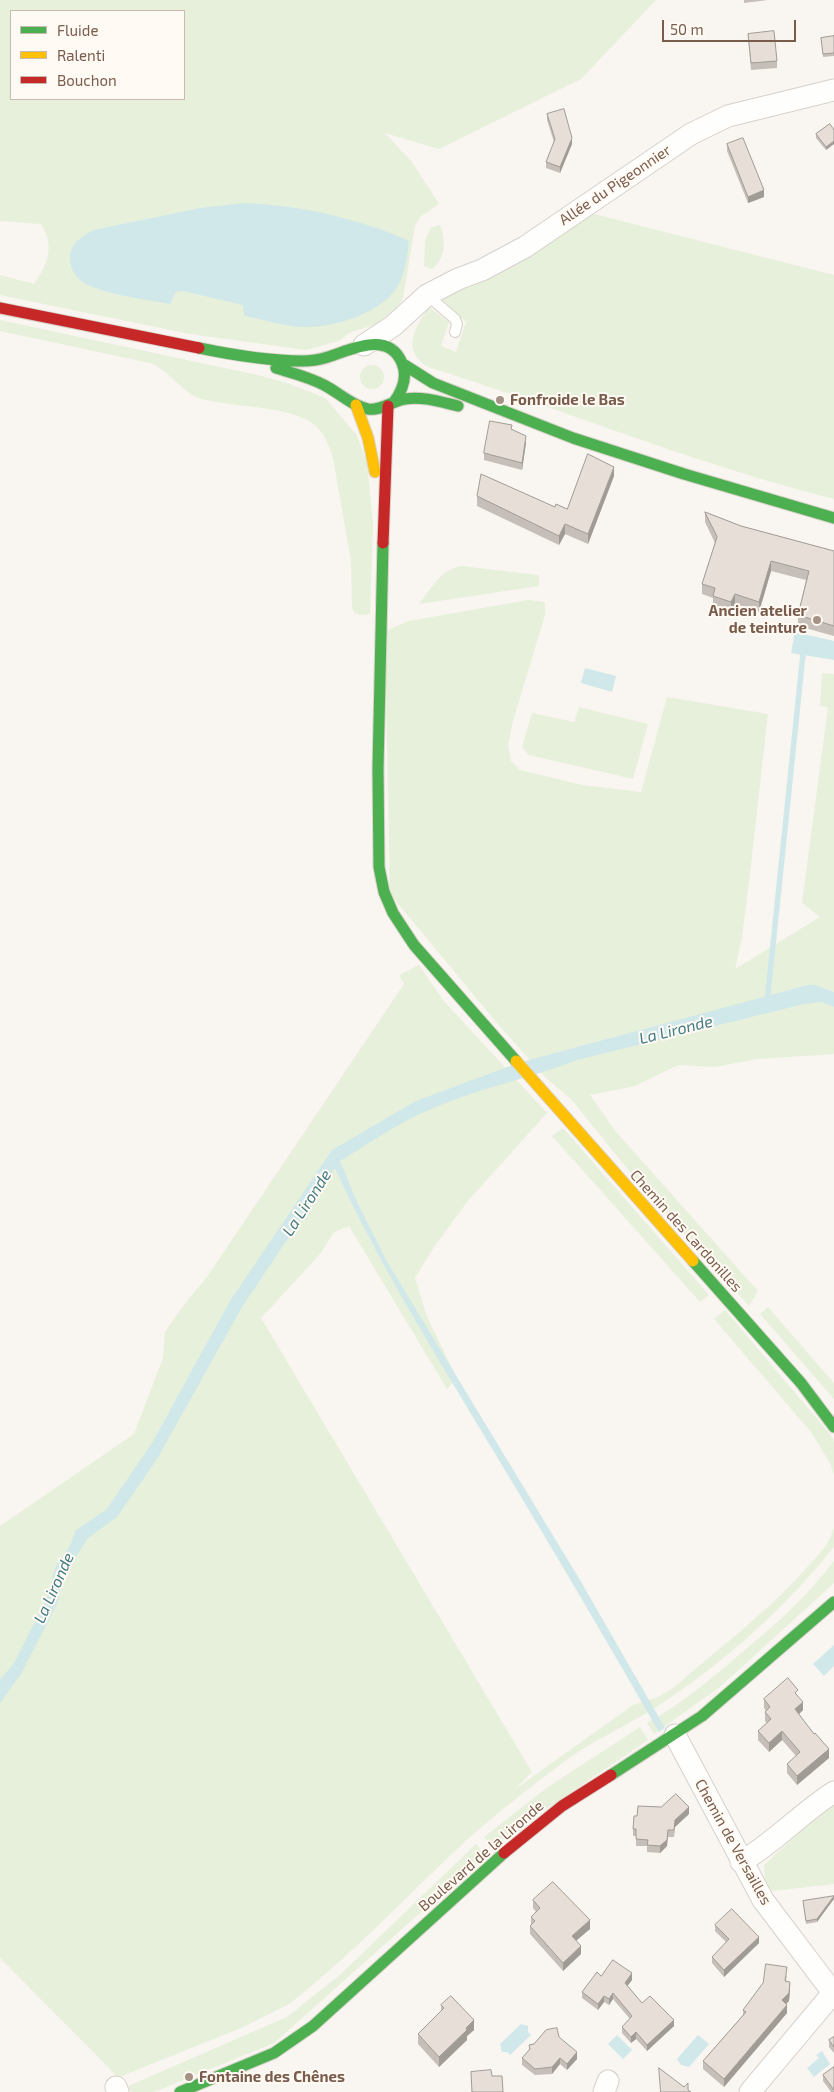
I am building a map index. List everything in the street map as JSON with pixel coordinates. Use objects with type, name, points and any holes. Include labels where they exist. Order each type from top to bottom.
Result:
[{"type":"street","name":"Allée du Pigeonnier","points":[[362,346],[393,326],[428,295],[458,279],[482,270],[525,247],[671,147],[710,124],[750,109],[834,90]]},
{"type":"street","points":[[0,308],[250,359],[320,383],[368,409],[413,398],[430,400],[537,425]]},
{"type":"street","points":[[382,551],[391,404],[399,397],[406,378],[401,361],[402,331],[408,311]]},
{"type":"street","points":[[250,359],[312,360],[362,346],[384,346],[415,374],[434,384],[487,403],[537,425],[664,468],[834,518]]},
{"type":"street","points":[[342,367],[348,355],[362,346]]},
{"type":"street","points":[[340,380],[342,387],[352,401],[368,438],[374,468],[382,551]]},
{"type":"street","name":"Chemin des Cardonilles","points":[[382,551],[378,867],[384,892],[393,913],[414,945],[801,1383],[834,1428]]},
{"type":"street","name":"Chemin des Cardonilles","points":[[801,1383],[834,1412]]},
{"type":"street","name":"Boulevard de la Lironde","points":[[820,1612],[834,1594]]},
{"type":"street","name":"Boulevard de la Lironde","points":[[180,2092],[225,2075],[283,2048],[314,2026],[496,1859],[562,1806],[702,1716],[820,1612],[834,1602]]},
{"type":"street","name":"Chemin de Versailles","points":[[675,1734],[741,1862],[763,1900],[833,1993]]},
{"type":"street","points":[[741,1862],[758,1852],[817,1803],[834,1792]]},
{"type":"street","points":[[750,2092],[833,1993]]},
{"type":"lane","points":[[428,295],[455,319],[457,324],[455,332]]},
{"type":"green space","points":[[0,0],[656,0],[581,79],[439,149],[385,133],[412,162],[439,204],[420,217],[415,226],[403,298],[398,306],[377,324],[349,333],[339,341],[306,350],[190,334],[0,295],[0,275],[34,284],[43,270],[49,247],[41,224],[0,221]]},
{"type":"green space","points":[[590,213],[834,275],[834,499],[680,453],[426,366],[418,359],[414,352],[413,337],[429,307],[449,322],[441,346],[456,352],[466,322],[440,298],[480,283],[509,268],[550,242]]},
{"type":"green space","points":[[440,225],[444,249],[437,265],[432,269],[424,266],[425,240],[431,228]]},
{"type":"green space","points":[[0,320],[262,376],[290,384],[325,398],[356,434],[367,463],[373,524],[370,614],[360,615],[355,613],[352,608],[351,561],[333,458],[324,436],[315,425],[307,420],[286,413],[196,397],[163,370],[150,363],[0,331]]},
{"type":"green space","points":[[372,365],[377,366],[383,372],[383,382],[377,388],[372,389],[367,388],[361,382],[360,377],[361,372],[367,366]]},
{"type":"green space","points":[[461,566],[539,575],[539,586],[419,604],[442,575]]},
{"type":"green space","points":[[528,600],[545,602],[545,615],[513,721],[508,745],[511,761],[520,770],[582,785],[641,792],[667,697],[768,714],[742,938],[735,969],[820,917],[802,903],[828,707],[820,706],[822,673],[834,674],[834,1054],[757,1059],[715,1067],[678,1065],[635,1086],[590,1095],[617,1133],[758,1291],[749,1306],[646,1192],[571,1099],[546,1078],[496,1022],[390,894],[385,631],[409,621]]},
{"type":"green space","points":[[579,707],[648,724],[633,779],[529,755],[522,747],[532,713],[574,722]]},
{"type":"green space","points":[[419,965],[443,1000],[547,1113],[467,1202],[434,1247],[415,1278],[427,1317],[457,1378],[447,1389],[349,1226],[334,1232],[321,1253],[261,1318],[532,1772],[514,1790],[633,1705],[656,1698],[673,1688],[787,1589],[821,1552],[829,1541],[834,1527],[834,1547],[795,1592],[730,1653],[658,1706],[573,1756],[494,1816],[359,1944],[289,2004],[241,2028],[117,2078],[0,1958],[0,1526],[134,1434],[163,1358],[165,1332],[207,1277],[404,984],[399,975]]},
{"type":"green space","points":[[563,1128],[709,1295],[700,1302],[552,1136]]},
{"type":"green space","points":[[768,1307],[834,1383],[834,1399],[760,1314]]},
{"type":"green space","points":[[725,1310],[830,1434],[834,1441],[834,1475],[830,1463],[811,1432],[714,1319]]},
{"type":"green space","points":[[834,1561],[834,1583],[721,1686],[654,1734],[647,1723],[695,1691],[765,1633],[790,1611]]},
{"type":"green space","points":[[640,1727],[648,1740],[492,1846],[484,1837],[545,1789]]},
{"type":"green space","points":[[834,1801],[834,1884],[772,1891],[765,1881],[764,1865]]},
{"type":"green space","points":[[476,1844],[485,1855],[274,2043],[154,2092],[131,2092],[128,2086],[287,2017],[342,1973]]},
{"type":"water","points":[[243,203],[264,204],[328,214],[370,226],[409,241],[405,267],[400,282],[384,302],[372,310],[330,325],[297,327],[244,316],[243,305],[183,291],[176,292],[170,304],[107,292],[95,288],[78,278],[70,263],[71,252],[75,243],[94,230],[200,208]]},
{"type":"water","points":[[795,632],[834,641],[834,660],[791,653]]},
{"type":"water","points":[[585,668],[616,676],[612,692],[581,683]]},
{"type":"water","name":"La Lironde","points":[[808,985],[815,985],[834,992],[834,1007],[821,1002],[804,1004],[577,1060],[467,1095],[419,1114],[340,1161],[357,1202],[386,1260],[580,1580],[665,1728],[659,1732],[424,1334],[368,1236],[335,1168],[242,1307],[157,1459],[117,1517],[88,1538],[63,1577],[58,1602],[21,1674],[0,1703],[0,1680],[14,1663],[47,1598],[55,1568],[71,1544],[75,1531],[107,1509],[152,1443],[230,1301],[332,1150],[416,1101],[518,1063]]},
{"type":"water","points":[[834,1645],[834,1666],[824,1676],[813,1664]]},
{"type":"water","points":[[521,2024],[528,2026],[528,2032],[531,2035],[510,2055],[508,2052],[502,2052],[500,2044]]},
{"type":"water","points":[[617,2035],[632,2050],[623,2059],[608,2044]]},
{"type":"water","points":[[698,2035],[709,2044],[689,2067],[681,2065],[677,2059]]},
{"type":"water","points":[[822,2051],[830,2064],[814,2077],[807,2068],[819,2058],[816,2055]]},
{"type":"building","points":[[774,31],[777,61],[751,63],[748,34]]},
{"type":"building","points":[[834,36],[834,53],[823,54],[821,38]]},
{"type":"building","points":[[564,109],[572,138],[560,167],[546,162],[555,139],[547,114]]},
{"type":"building","points":[[830,124],[834,130],[834,141],[826,147],[816,134]]},
{"type":"building","points":[[743,138],[764,190],[748,197],[727,144]]},
{"type":"building","points":[[490,421],[512,425],[511,429],[526,436],[522,463],[484,453]]},
{"type":"building","points":[[588,454],[614,467],[588,534],[565,524],[559,536],[477,496],[481,474],[555,507],[556,504],[567,509]]},
{"type":"building","points":[[705,512],[741,526],[834,551],[834,626],[798,615],[809,571],[771,561],[759,602],[735,594],[731,602],[713,596],[715,588],[702,584],[717,537]]},
{"type":"building","points":[[788,1678],[798,1690],[795,1693],[803,1702],[795,1709],[814,1734],[829,1749],[797,1776],[787,1764],[800,1752],[782,1731],[769,1743],[758,1731],[771,1719],[765,1712],[770,1707],[764,1699]]},
{"type":"building","points":[[676,1794],[689,1807],[675,1820],[674,1830],[668,1830],[667,1840],[660,1846],[647,1845],[648,1840],[636,1839],[636,1829],[633,1829],[634,1816],[637,1816],[638,1806],[661,1807]]},
{"type":"building","points":[[553,1882],[590,1920],[572,1936],[581,1946],[563,1963],[530,1926],[535,1921],[531,1917],[540,1908],[533,1900]]},
{"type":"building","points":[[834,1896],[817,1919],[806,1921],[803,1901]]},
{"type":"building","points":[[732,1909],[759,1937],[724,1970],[712,1957],[729,1939],[715,1925]]},
{"type":"building","points":[[613,1960],[632,1973],[625,1983],[642,2003],[650,1996],[674,2020],[647,2045],[636,2032],[631,2037],[622,2027],[632,2016],[613,1993],[609,1999],[604,1996],[598,2004],[582,1992],[597,1972],[601,1976]]},
{"type":"building","points":[[766,1964],[787,1967],[785,1981],[790,1982],[789,1993],[782,2000],[787,2005],[724,2079],[703,2061],[746,2012],[743,2010],[763,1983]]},
{"type":"building","points":[[451,1996],[474,2020],[466,2028],[467,2030],[439,2057],[418,2034],[444,2008],[441,2005]]},
{"type":"building","points":[[557,2028],[559,2037],[577,2052],[567,2064],[560,2058],[552,2067],[535,2069],[522,2058],[530,2049],[529,2045],[534,2044],[546,2030]]},
{"type":"building","points":[[834,2037],[834,2047],[829,2040]]},
{"type":"building","points":[[834,2067],[834,2090],[823,2075]]},
{"type":"building","points":[[659,2068],[684,2087],[688,2083],[688,2090],[691,2092],[661,2092]]},
{"type":"building","points":[[491,2070],[492,2076],[502,2076],[503,2092],[472,2092],[471,2072]]},
{"type":"waterway","points":[[767,1003],[803,654]]},
{"type":"traffic: fast","points":[[199,348],[250,357],[311,361],[368,345],[388,347],[396,353],[404,368],[402,389],[394,402]]},
{"type":"traffic: fast","points":[[403,364],[433,383],[573,438],[684,474],[834,518]]},
{"type":"traffic: fast","points":[[276,368],[318,382],[356,405],[368,409],[377,409],[400,400],[412,398],[458,406]]},
{"type":"traffic: fast","points":[[383,543],[378,768],[379,867],[384,892],[393,913],[414,945],[516,1061]]},
{"type":"traffic: fast","points":[[693,1261],[801,1383],[834,1427]]},
{"type":"traffic: fast","points":[[611,1775],[702,1716],[834,1602]]},
{"type":"traffic: fast","points":[[180,2092],[274,2053],[313,2026],[504,1853]]},
{"type":"traffic: slow","points":[[356,405],[368,438],[375,472]]},
{"type":"traffic: slow","points":[[516,1061],[693,1261]]},
{"type":"traffic: jam","points":[[0,308],[199,348]]},
{"type":"traffic: jam","points":[[383,543],[388,406]]},
{"type":"traffic: jam","points":[[504,1853],[562,1806],[611,1775]]},
{"type":"place","name":"Fonfroide le Bas","points":[[500,400]]},
{"type":"place","name":"Ancien atelier de teinture","points":[[817,620]]},
{"type":"place","name":"Fontaine des Chênes","points":[[189,2077]]}]
